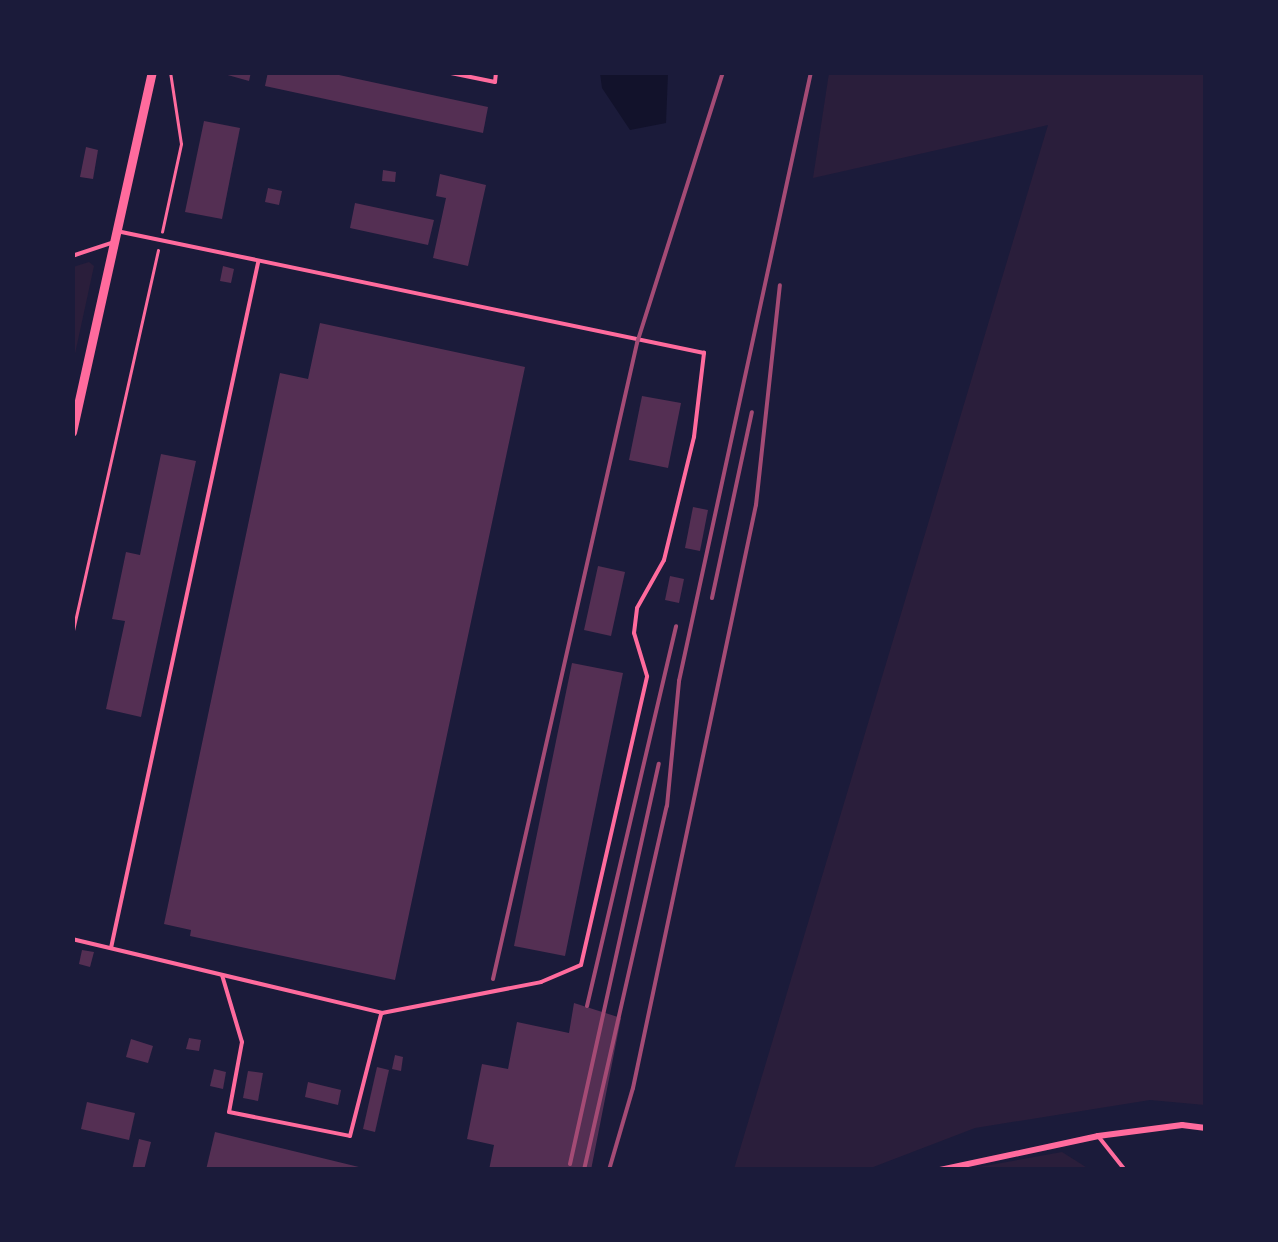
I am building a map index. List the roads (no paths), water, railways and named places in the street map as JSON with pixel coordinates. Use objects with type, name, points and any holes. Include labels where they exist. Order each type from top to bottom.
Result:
[{"type":"main road","points":[[72,432],[152,72]]},
{"type":"street","points":[[940,1170],[1098,1136],[1182,1125],[1206,1128]]},
{"type":"lane","points":[[446,72],[495,82],[496,72]]},
{"type":"lane","points":[[72,256],[115,236],[160,241],[704,353],[694,437],[664,560],[637,608],[634,633],[647,676],[581,965],[541,982],[382,1013],[72,939]]},
{"type":"lane","points":[[112,948],[258,264]]},
{"type":"lane","points":[[72,374],[83,382]]},
{"type":"lane","points":[[222,975],[242,1042],[230,1112],[350,1136],[382,1013]]},
{"type":"lane","points":[[1098,1136],[1125,1170]]},
{"type":"railway","points":[[493,979],[637,343],[723,72]]},
{"type":"railway","points":[[584,1170],[667,806],[679,681],[811,72]]},
{"type":"railway","points":[[609,1170],[633,1088],[756,505],[780,285]]},
{"type":"railway","points":[[712,598],[752,412]]},
{"type":"railway","points":[[587,1006],[676,626]]},
{"type":"railway","points":[[570,1164],[659,764]]}]
